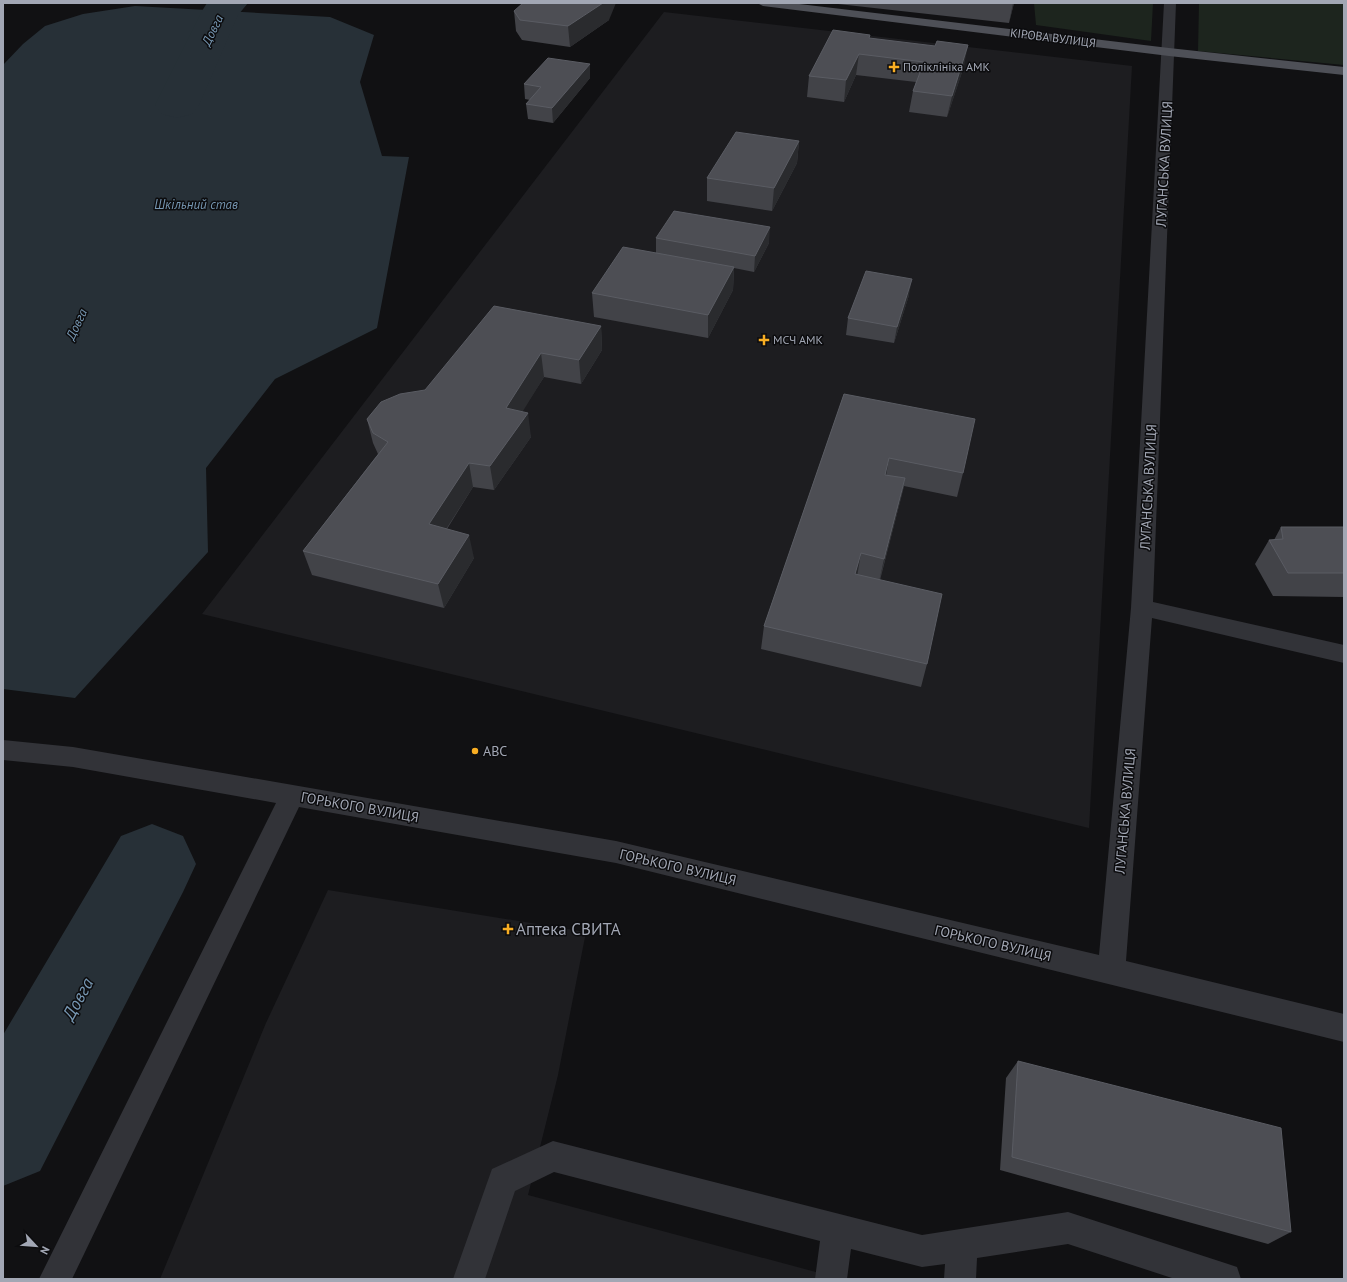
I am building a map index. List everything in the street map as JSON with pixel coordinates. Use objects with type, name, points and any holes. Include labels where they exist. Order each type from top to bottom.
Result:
[{"type":"main road","name":"КІРОВА ВУЛИЦЯ","points":[[763,3],[1169,52],[1344,71]]},
{"type":"street","name":"ЛУГАНСЬКА ВУЛИЦЯ","points":[[1112,971],[1142,608],[1169,52],[1170,3]]},
{"type":"street","points":[[1142,608],[1344,654]]},
{"type":"street","name":"ГОРЬКОГО ВУЛИЦЯ","points":[[3,750],[74,757],[616,852],[1344,1028]]},
{"type":"street","points":[[55,1279],[292,796]]},
{"type":"street","points":[[468,1279],[503,1180],[553,1156],[922,1251],[1068,1228],[1225,1279]]},
{"type":"street","points":[[831,1279],[838,1229]]},
{"type":"street","points":[[960,1279],[962,1244]]},
{"type":"shaded area","points":[[1034,3],[1153,3],[1151,41],[1036,25]]},
{"type":"shaded area","points":[[1199,3],[1344,3],[1344,65],[1198,51]]},
{"type":"shaded area","name":"МСЧ АМК","points":[[664,12],[1132,66],[1089,828],[202,614]]},
{"type":"shaded area","points":[[328,890],[586,932],[558,1075],[528,1195],[842,1279],[160,1279],[266,1023]]},
{"type":"water","name":"Шкільний став","points":[[135,6],[330,17],[374,35],[360,82],[382,156],[409,157],[377,328],[275,379],[206,468],[208,552],[75,698],[3,689],[3,65],[23,44],[45,26],[83,14]]},
{"type":"building","points":[[523,3],[603,3],[568,26],[520,20],[514,11]]},
{"type":"building","points":[[833,30],[870,35],[869,38],[935,46],[937,41],[968,45],[952,96],[913,91],[924,62],[859,54],[846,80],[809,76]]},
{"type":"building","points":[[548,58],[590,64],[552,108],[526,104],[541,87],[524,84]]},
{"type":"building","points":[[736,132],[799,141],[774,188],[707,178]]},
{"type":"building","points":[[674,211],[770,227],[755,256],[656,238]]},
{"type":"building","points":[[623,247],[734,267],[708,315],[592,293]]},
{"type":"building","points":[[866,271],[912,279],[897,327],[848,318]]},
{"type":"building","points":[[494,306],[601,326],[579,360],[541,353],[506,408],[528,413],[490,466],[469,463],[429,524],[469,535],[438,584],[303,551],[388,442],[373,433],[367,419],[381,402],[400,394],[425,390]]},
{"type":"building","points":[[844,394],[975,419],[963,473],[889,458],[885,475],[905,478],[884,559],[861,553],[855,574],[942,594],[927,664],[764,626]]},
{"type":"building","points":[[1281,527],[1344,527],[1344,573],[1288,573],[1269,540],[1283,539]]},
{"type":"building","points":[[1018,1061],[1281,1128],[1291,1232],[1012,1157]]},
{"type":"waterway","name":"Довга","points":[[177,105],[221,11],[229,3]]},
{"type":"waterway","name":"Довга","points":[[3,1134],[152,864]]},
{"type":"place","name":"Поліклініка АМК","points":[[894,67]]},
{"type":"place","name":"МСЧ АМК","points":[[764,340]]},
{"type":"place","name":"ABC","points":[[475,751]]},
{"type":"place","name":"Аптека СВИТА","points":[[508,929]]}]
